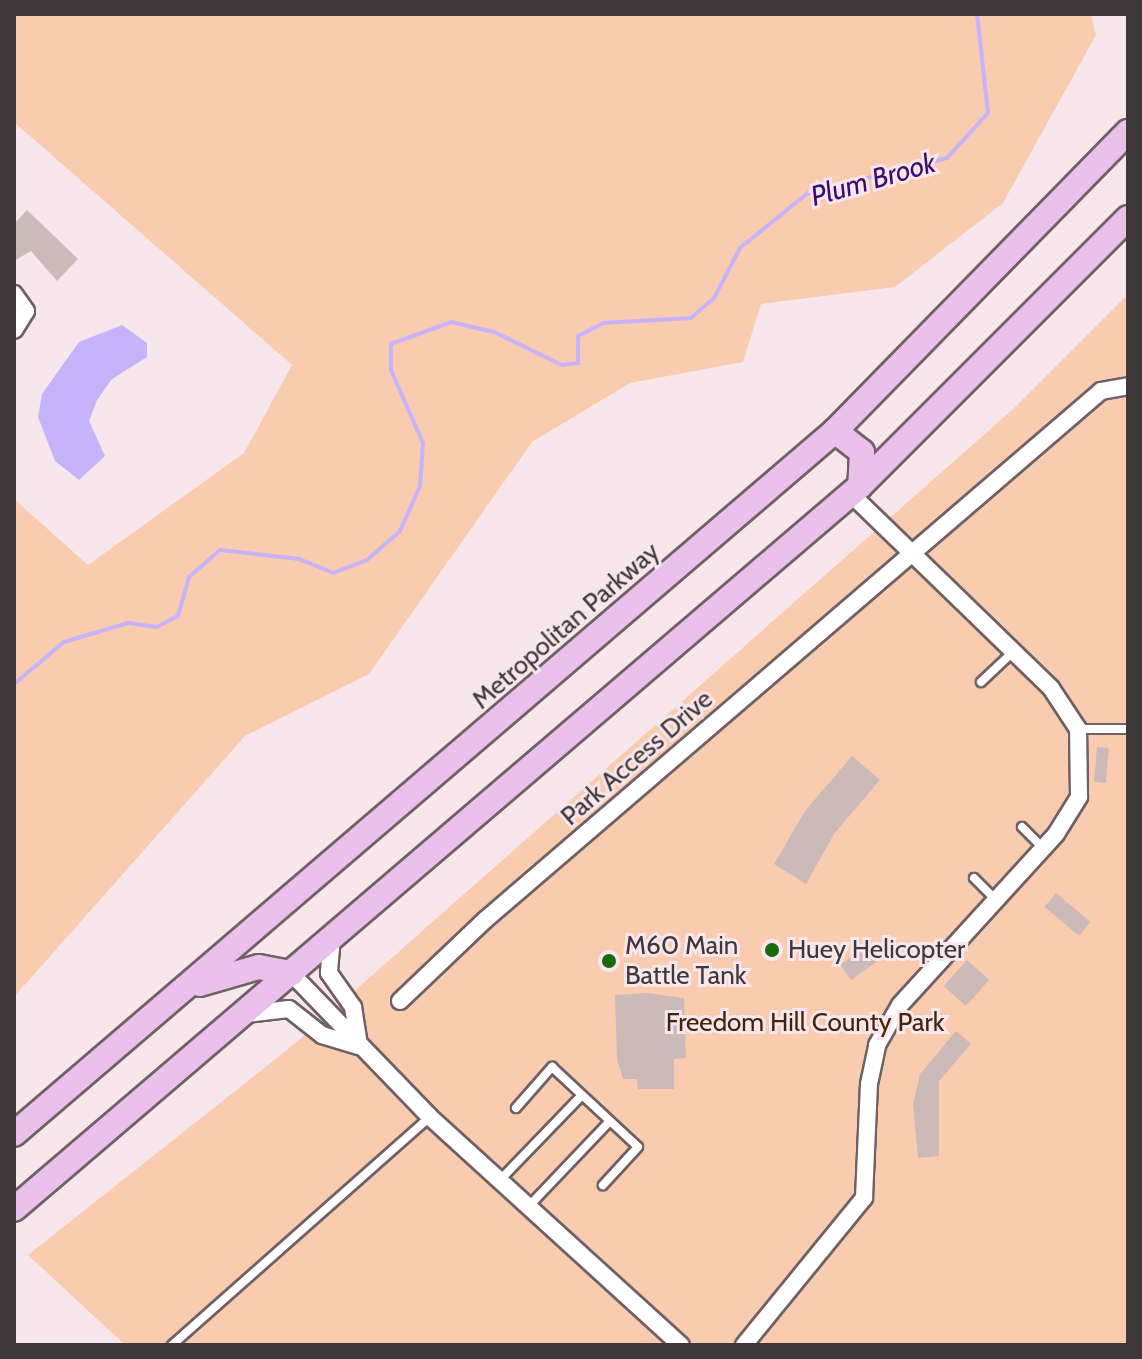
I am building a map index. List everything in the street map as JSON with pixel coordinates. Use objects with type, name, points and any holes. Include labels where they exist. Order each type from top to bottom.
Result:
[{"type":"main road","name":"Metropolitan Parkway","points":[[14,1134],[835,431],[1128,132]]},
{"type":"main road","points":[[14,1209],[856,490],[1128,218]]},
{"type":"main road","points":[[835,431],[862,452],[856,490]]},
{"type":"main road","points":[[180,993],[244,970],[291,973]]},
{"type":"street","points":[[14,294],[26,311],[14,330]]},
{"type":"street","name":"Park Access Drive","points":[[400,1001],[475,928],[912,558],[1101,391],[1128,386]]},
{"type":"street","points":[[744,1345],[856,1216],[869,1180],[869,1084],[877,1045],[900,1005],[1043,848],[1079,797],[1078,729],[1013,651],[912,558],[856,490]]},
{"type":"street","points":[[332,937],[329,973],[353,1007],[360,1047]]},
{"type":"street","points":[[291,973],[430,1117],[681,1345]]},
{"type":"street","points":[[241,1016],[289,1009],[322,1035],[360,1047]]},
{"type":"lane","points":[[981,682],[1013,651]]},
{"type":"lane","points":[[1078,729],[1128,729]]},
{"type":"lane","points":[[1022,827],[1043,848]]},
{"type":"lane","points":[[974,878],[995,899]]},
{"type":"lane","points":[[516,1108],[552,1067],[638,1147],[603,1185]]},
{"type":"lane","points":[[500,1180],[582,1095]]},
{"type":"lane","points":[[172,1345],[430,1117]]},
{"type":"lane","points":[[529,1207],[610,1121]]},
{"type":"green space","points":[[14,14],[1091,14],[1096,35],[1003,203],[895,287],[761,304],[743,362],[630,383],[532,442],[369,674],[245,736],[14,997],[14,499],[88,565],[244,453],[292,365],[14,122]]},
{"type":"green space","name":"Freedom Hill County Park","points":[[1128,294],[1128,1345],[125,1345],[28,1255],[292,1046],[1012,410]]},
{"type":"shaded area","points":[[122,325],[147,343],[147,357],[112,379],[97,400],[89,421],[105,456],[79,480],[55,461],[38,417],[42,394],[79,342]]},
{"type":"building","points":[[27,210],[78,259],[57,281],[31,251],[14,261],[14,224]]},
{"type":"building","points":[[1097,747],[1109,748],[1106,783],[1094,782]]},
{"type":"building","points":[[852,756],[880,780],[834,834],[806,884],[774,864],[805,811]]},
{"type":"building","points":[[1056,893],[1090,922],[1079,936],[1044,907]]},
{"type":"building","points":[[866,946],[877,961],[851,980],[840,965]]},
{"type":"building","points":[[967,960],[989,980],[966,1006],[944,986]]},
{"type":"building","points":[[647,993],[684,998],[686,1058],[674,1059],[674,1089],[638,1089],[637,1079],[623,1079],[617,1059],[615,995]]},
{"type":"building","points":[[956,1031],[971,1044],[939,1081],[939,1156],[918,1158],[913,1104],[920,1074]]},
{"type":"waterway","name":"Plum Brook","points":[[14,684],[64,642],[128,623],[157,627],[178,616],[189,577],[220,550],[299,559],[333,573],[367,560],[400,531],[420,486],[423,443],[391,370],[391,344],[451,322],[494,332],[562,365],[578,363],[578,336],[604,323],[691,318],[714,298],[740,248],[808,193],[947,158],[988,113],[977,14]]},
{"type":"place","name":"Huey Helicopter","points":[[772,950]]},
{"type":"place","name":"M60 Main Battle Tank","points":[[609,961]]}]
